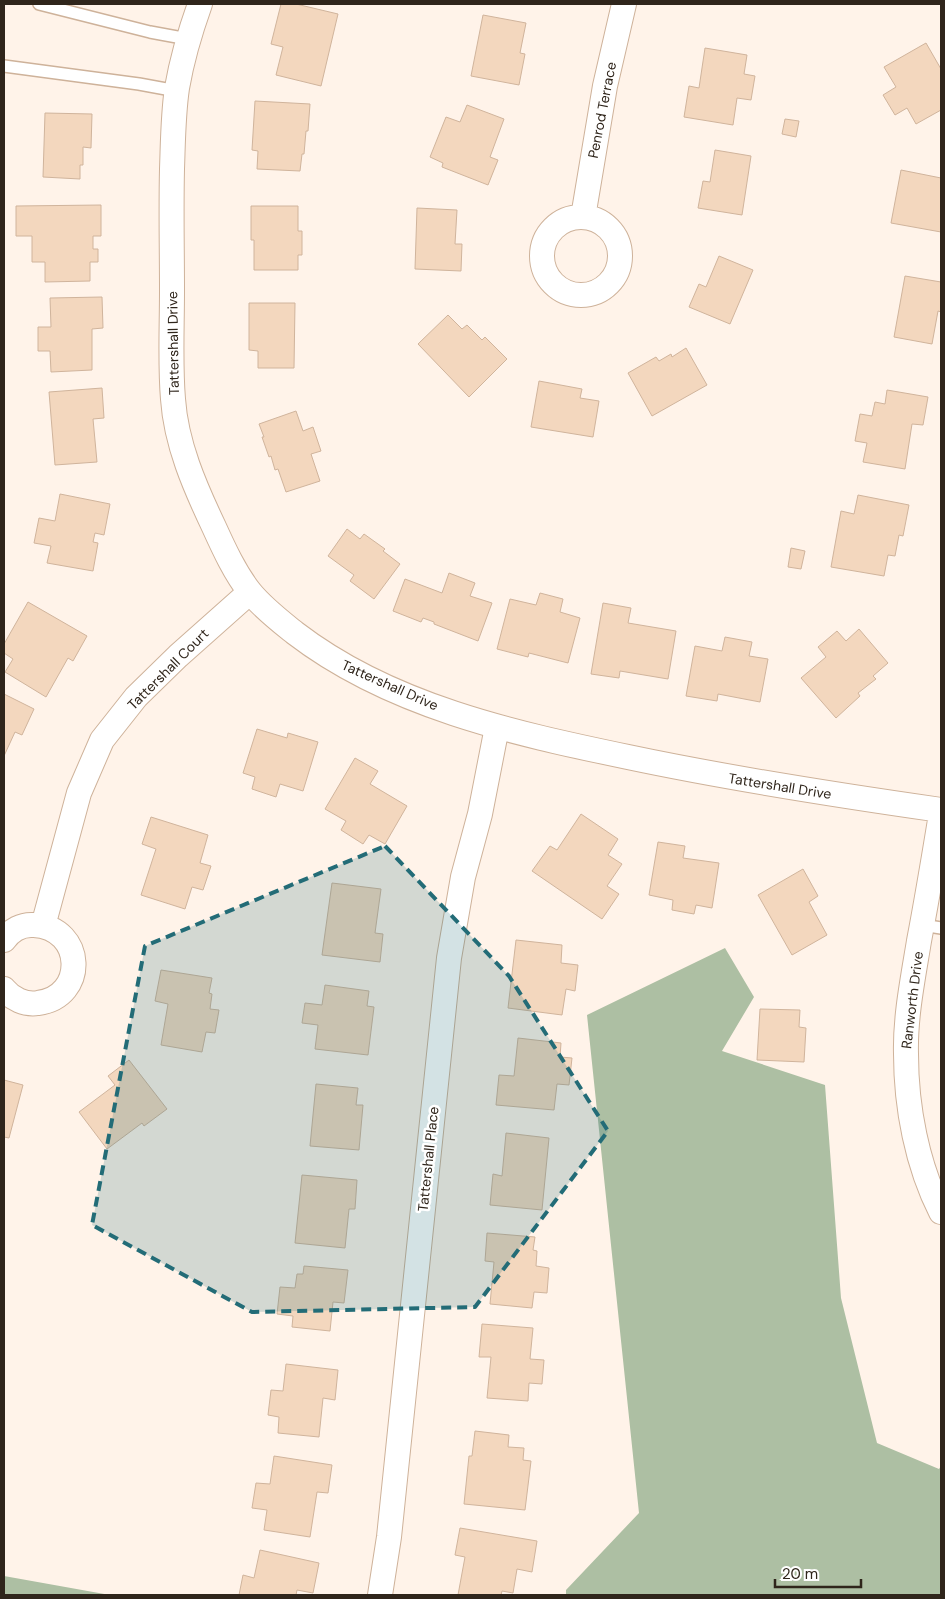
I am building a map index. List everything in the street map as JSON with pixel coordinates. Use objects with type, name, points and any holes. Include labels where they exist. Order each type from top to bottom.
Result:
[{"type":"street","name":"Tattershall Drive","points":[[200,4],[188,39],[177,91],[173,133],[171,221],[173,400],[178,431],[195,488],[226,552],[250,592],[280,621],[319,651],[345,667],[386,687],[497,727],[725,777],[941,810]]},
{"type":"street","name":"Penrod Terrace","points":[[583,217],[605,86],[624,4]]},
{"type":"street","name":"Tattershall Court","points":[[43,926],[79,793],[102,740],[136,697],[178,656],[250,592]]},
{"type":"street","name":"Tattershall Place","points":[[380,1595],[390,1536],[449,958],[463,877],[480,814],[497,727]]},
{"type":"street","name":"Ranworth Drive","points":[[941,814],[932,926],[914,971],[906,1031],[908,1095],[918,1146],[926,1174],[941,1212]]},
{"type":"street","points":[[4,940],[8,934],[18,928],[31,925],[43,926],[55,930],[65,938],[71,949],[74,961],[67,987],[58,996],[46,1002],[32,1004],[19,1001],[4,989]]},
{"type":"lane","points":[[39,4],[150,32],[188,39]]},
{"type":"lane","points":[[4,66],[177,91]]},
{"type":"highlighted area","points":[[385,846],[509,976],[608,1131],[475,1307],[252,1312],[92,1225],[145,946]]},
{"type":"green space","points":[[725,948],[754,997],[722,1051],[825,1085],[841,1298],[877,1443],[939,1469],[941,1466],[941,1595],[566,1595],[566,1590],[639,1513],[587,1015]]},
{"type":"green space","points":[[4,1576],[110,1595],[4,1595]]},
{"type":"building","points":[[281,4],[296,4],[338,14],[321,86],[276,75],[283,47],[271,44]]},
{"type":"building","points":[[483,15],[526,23],[520,53],[525,54],[519,85],[471,76]]},
{"type":"building","points":[[926,43],[941,69],[941,110],[916,124],[907,108],[895,115],[883,95],[896,87],[884,67]]},
{"type":"building","points":[[705,48],[747,55],[744,74],[755,76],[751,100],[737,98],[733,125],[684,117],[689,86],[699,88]]},
{"type":"building","points":[[255,101],[310,104],[308,131],[306,131],[300,171],[257,169],[258,151],[252,150]]},
{"type":"building","points":[[467,105],[504,119],[490,157],[498,160],[488,185],[442,167],[443,163],[430,157],[446,117],[460,122]]},
{"type":"building","points":[[45,113],[92,114],[91,148],[83,147],[83,165],[80,165],[80,179],[43,177]]},
{"type":"building","points":[[785,119],[799,121],[796,137],[782,134]]},
{"type":"building","points":[[715,150],[751,156],[742,215],[698,208],[703,181],[710,182]]},
{"type":"building","points":[[901,170],[941,178],[941,232],[891,223]]},
{"type":"building","points":[[101,205],[101,236],[93,236],[93,249],[98,249],[98,262],[90,262],[90,281],[45,282],[45,262],[32,262],[32,236],[16,236],[16,206]]},
{"type":"building","points":[[251,206],[298,206],[298,231],[302,231],[302,255],[298,255],[298,270],[254,270],[254,240],[251,240]]},
{"type":"building","points":[[417,208],[457,210],[455,244],[462,244],[461,271],[415,269]]},
{"type":"building","points":[[719,256],[753,270],[730,324],[689,307],[699,284],[706,287]]},
{"type":"building","points":[[905,276],[941,282],[941,312],[938,311],[932,344],[894,337]]},
{"type":"building","points":[[102,297],[103,328],[92,329],[92,370],[51,372],[50,351],[38,351],[38,327],[51,327],[50,298]]},
{"type":"building","points":[[249,303],[295,303],[294,368],[258,368],[258,351],[249,350]]},
{"type":"building","points":[[448,315],[462,329],[467,325],[482,340],[485,337],[507,359],[469,397],[418,344]]},
{"type":"building","points":[[686,348],[707,385],[652,416],[628,373],[656,357],[659,361],[671,354],[672,357]]},
{"type":"building","points":[[539,381],[582,389],[580,398],[599,401],[593,437],[531,427]]},
{"type":"building","points":[[102,388],[104,418],[93,419],[97,462],[55,465],[49,392]]},
{"type":"building","points":[[887,390],[928,397],[923,425],[912,424],[905,469],[863,462],[867,443],[855,441],[860,414],[872,416],[875,402],[885,404]]},
{"type":"building","points":[[296,411],[303,431],[313,427],[321,451],[311,454],[320,481],[286,492],[278,469],[275,470],[271,456],[269,457],[259,424]]},
{"type":"building","points":[[60,494],[110,504],[104,535],[95,533],[93,542],[98,543],[93,571],[47,563],[51,546],[34,543],[39,518],[55,521]]},
{"type":"building","points":[[858,495],[909,505],[903,536],[899,535],[895,556],[888,555],[884,576],[831,567],[841,511],[854,514]]},
{"type":"building","points":[[347,529],[360,539],[364,534],[385,549],[383,551],[400,564],[374,599],[350,581],[354,575],[328,556]]},
{"type":"building","points":[[791,548],[805,551],[801,569],[788,567]]},
{"type":"building","points":[[449,573],[475,583],[470,596],[492,603],[478,641],[423,618],[421,622],[393,611],[405,579],[442,593]]},
{"type":"building","points":[[540,593],[563,599],[560,612],[580,618],[568,663],[529,653],[528,657],[497,649],[510,599],[536,605]]},
{"type":"building","points":[[28,602],[87,636],[73,661],[68,658],[46,697],[5,672],[13,659],[4,653],[4,644]]},
{"type":"building","points":[[603,603],[631,608],[628,623],[676,631],[668,679],[620,671],[619,678],[591,674]]},
{"type":"building","points":[[859,629],[888,663],[873,676],[876,679],[858,693],[860,696],[836,718],[801,678],[826,657],[818,647],[837,631],[846,641]]},
{"type":"building","points":[[725,637],[752,642],[749,656],[768,659],[760,702],[718,694],[717,701],[686,696],[695,646],[722,651]]},
{"type":"building","points":[[4,694],[34,709],[22,735],[15,732],[4,756]]},
{"type":"building","points":[[257,729],[287,738],[288,733],[318,742],[303,791],[280,784],[276,797],[252,789],[255,777],[243,773]]},
{"type":"building","points":[[355,758],[378,771],[370,784],[407,806],[385,844],[369,835],[363,844],[341,830],[346,821],[325,809]]},
{"type":"building","points":[[581,814],[618,839],[608,855],[622,864],[607,886],[619,894],[602,919],[532,871],[550,846],[557,850]]},
{"type":"building","points":[[151,817],[208,835],[200,863],[211,866],[203,890],[192,887],[185,909],[141,895],[156,849],[142,844]]},
{"type":"building","points":[[658,842],[685,846],[683,858],[719,863],[712,908],[696,905],[694,914],[672,910],[673,900],[649,895]]},
{"type":"building","points":[[803,869],[818,896],[809,902],[827,935],[792,955],[758,895]]},
{"type":"building","points":[[332,883],[381,889],[375,933],[383,934],[380,962],[322,955]]},
{"type":"building","points":[[516,940],[562,945],[561,963],[578,965],[575,991],[566,989],[562,1015],[508,1008]]},
{"type":"building","points":[[161,970],[212,978],[209,993],[212,994],[210,1009],[219,1010],[215,1033],[206,1032],[202,1052],[161,1045],[168,1004],[155,1001]]},
{"type":"building","points":[[325,985],[369,991],[367,1006],[374,1007],[368,1055],[315,1049],[318,1025],[302,1023],[305,1003],[322,1005]]},
{"type":"building","points":[[760,1009],[800,1010],[799,1027],[806,1028],[804,1062],[757,1060]]},
{"type":"building","points":[[518,1038],[561,1043],[560,1057],[572,1058],[569,1085],[557,1084],[554,1110],[496,1105],[499,1075],[514,1076]]},
{"type":"building","points":[[129,1060],[167,1109],[144,1126],[142,1123],[107,1149],[79,1112],[115,1085],[108,1076]]},
{"type":"building","points":[[4,1080],[23,1085],[9,1138],[4,1137]]},
{"type":"building","points":[[316,1084],[358,1088],[356,1105],[363,1105],[359,1150],[310,1146]]},
{"type":"building","points":[[506,1133],[549,1138],[542,1210],[490,1205],[493,1174],[502,1176]]},
{"type":"building","points":[[302,1175],[357,1180],[355,1209],[349,1209],[345,1248],[295,1243]]},
{"type":"building","points":[[487,1233],[535,1237],[533,1250],[537,1251],[536,1266],[549,1268],[547,1293],[534,1292],[532,1308],[490,1304],[494,1262],[485,1261]]},
{"type":"building","points":[[304,1266],[348,1270],[344,1303],[333,1302],[330,1331],[292,1327],[293,1316],[277,1314],[280,1287],[295,1288],[297,1274],[303,1274]]},
{"type":"building","points":[[482,1324],[533,1328],[530,1359],[544,1360],[542,1384],[529,1383],[528,1401],[487,1398],[491,1357],[479,1357]]},
{"type":"building","points":[[286,1364],[338,1370],[335,1400],[323,1398],[319,1437],[278,1433],[279,1417],[268,1415],[271,1390],[283,1391]]},
{"type":"building","points":[[475,1431],[509,1435],[508,1447],[524,1448],[523,1460],[531,1461],[525,1510],[464,1504],[469,1456],[472,1456]]},
{"type":"building","points":[[274,1456],[332,1465],[328,1493],[317,1492],[310,1537],[264,1530],[267,1510],[252,1508],[256,1483],[270,1484]]},
{"type":"building","points":[[460,1528],[537,1541],[532,1572],[517,1569],[513,1593],[502,1591],[501,1595],[458,1595],[465,1557],[455,1555]]},
{"type":"building","points":[[260,1550],[319,1563],[313,1593],[297,1590],[296,1595],[239,1595],[243,1575],[254,1578]]}]
